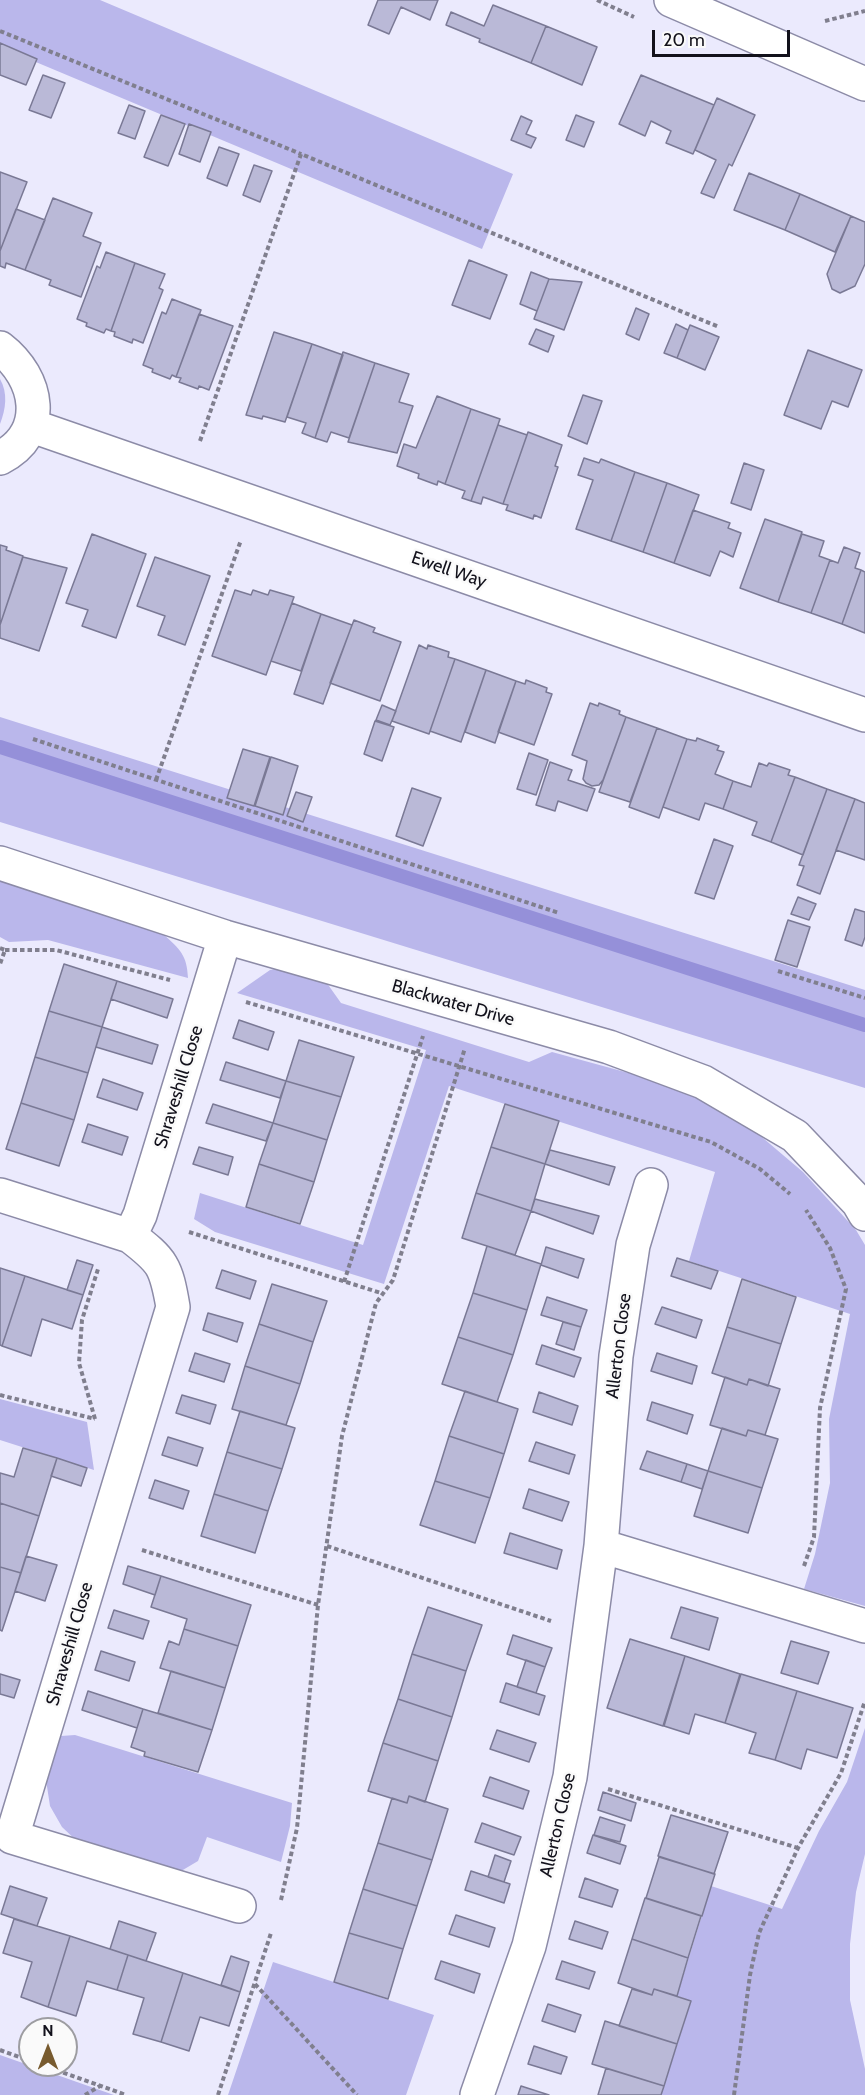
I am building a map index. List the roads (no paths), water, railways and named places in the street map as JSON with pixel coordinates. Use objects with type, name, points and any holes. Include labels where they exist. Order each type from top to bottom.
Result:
[{"type":"street","points":[[671,0],[865,84]]},
{"type":"street","points":[[0,348],[17,361],[31,388],[32,426],[15,450],[0,458]]},
{"type":"street","name":"Ewell Way","points":[[32,426],[865,715]]},
{"type":"street","name":"Blackwater Drive","points":[[0,863],[225,937],[609,1047],[703,1082],[795,1136],[858,1202],[865,1214]]},
{"type":"street","name":"Shraveshill Close","points":[[127,1227],[225,937]]},
{"type":"street","name":"Allerton Close","points":[[477,2095],[529,1946],[570,1777],[601,1546],[616,1356],[633,1245],[651,1185]]},
{"type":"street","name":"Shraveshill Close","points":[[0,1195],[127,1227],[167,1271],[172,1307],[12,1837],[239,1906]]},
{"type":"street","points":[[601,1546],[865,1626]]},
{"type":"waterway","points":[[0,747],[865,1025]]}]
